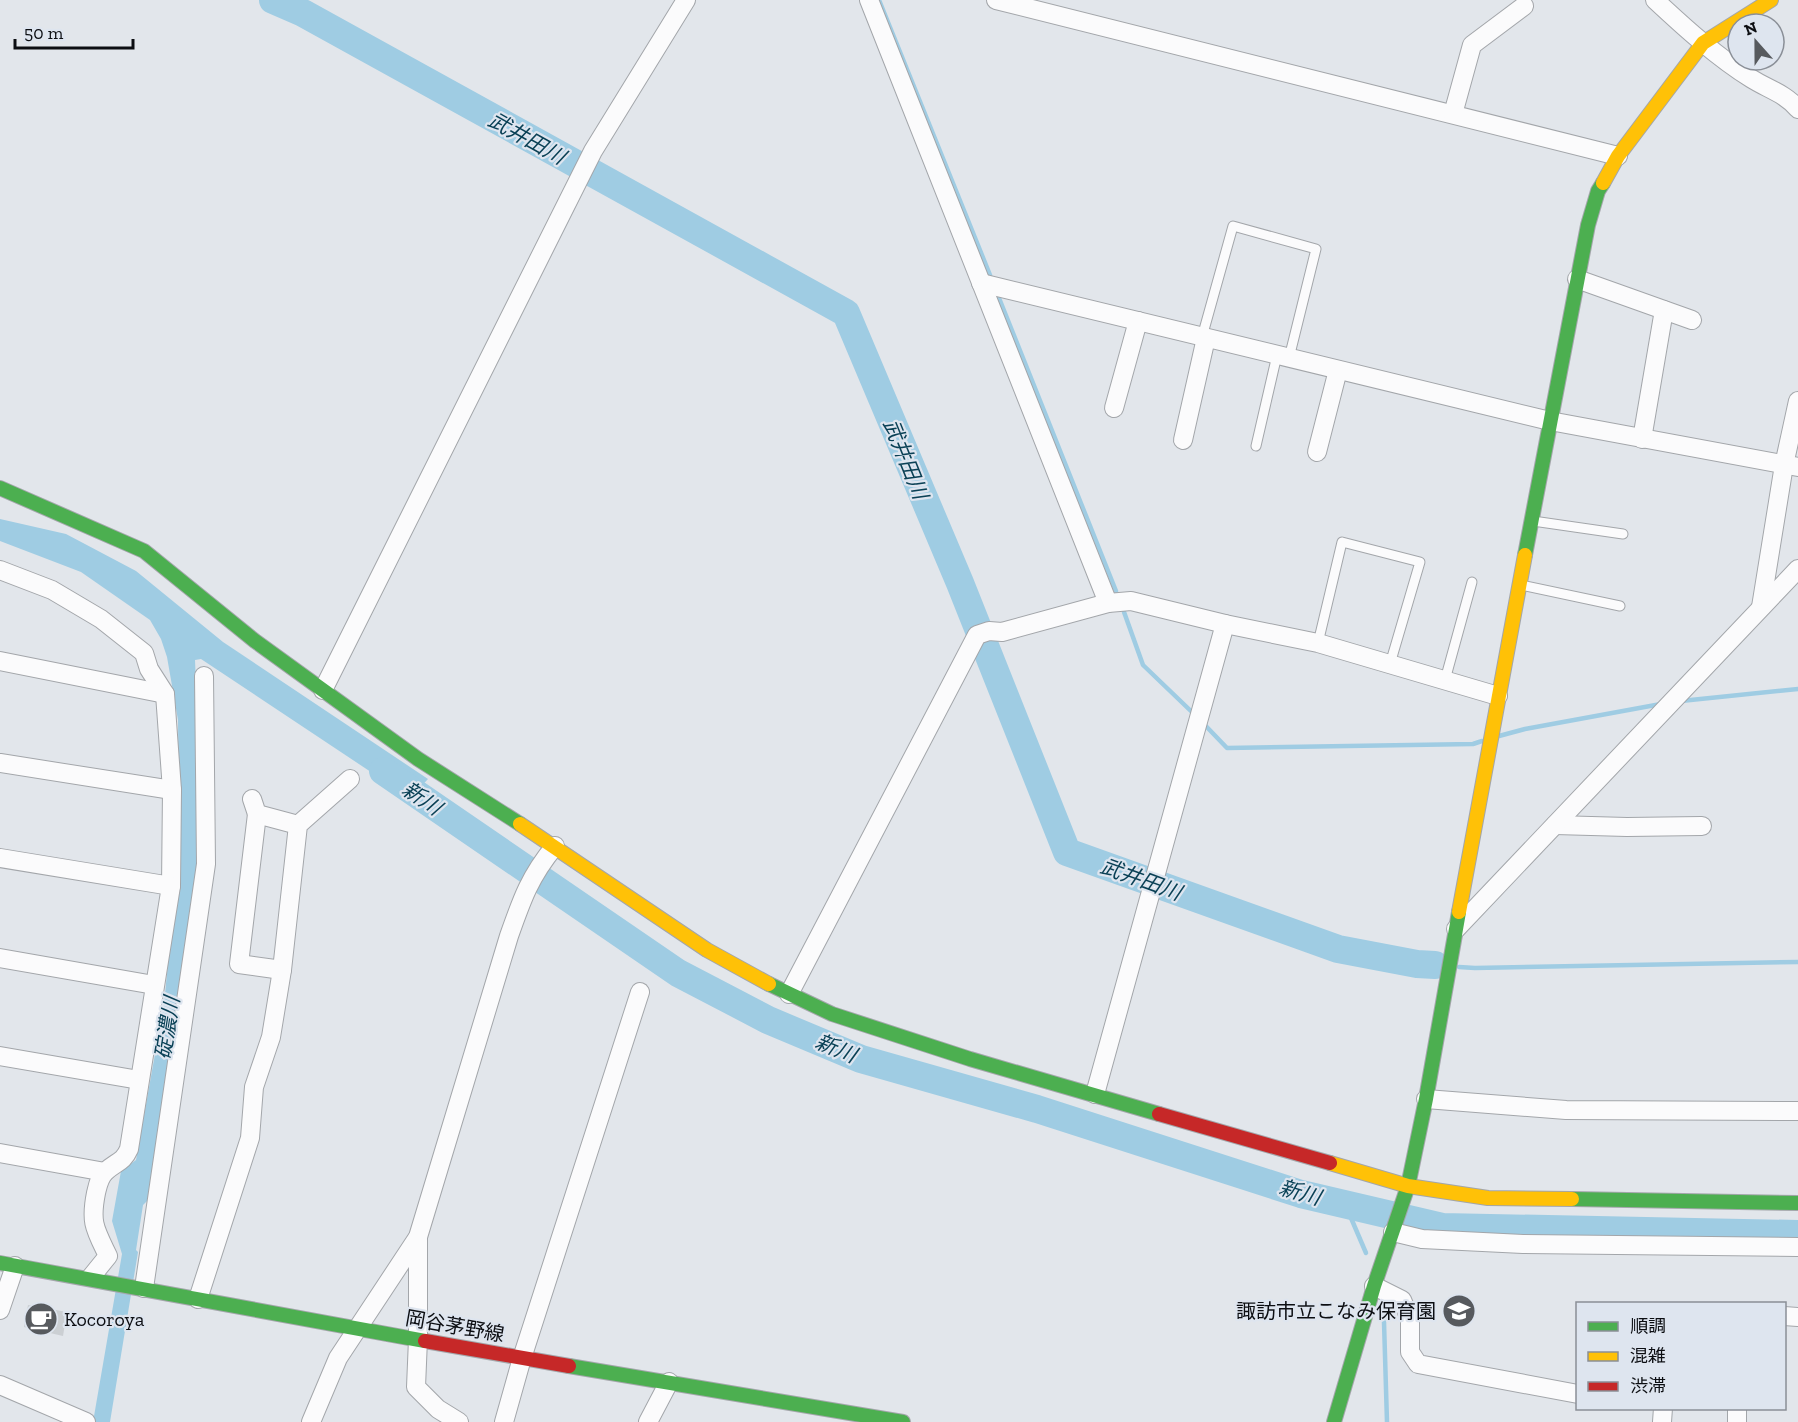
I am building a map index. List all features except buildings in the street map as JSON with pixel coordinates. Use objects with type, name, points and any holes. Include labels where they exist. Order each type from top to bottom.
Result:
[{"type":"street","points":[[323,690],[593,152],[686,0]]},
{"type":"street","points":[[869,0],[1108,603]]},
{"type":"street","points":[[996,0],[1618,156]]},
{"type":"street","points":[[1655,0],[1703,43],[1752,79],[1790,99],[1798,109]]},
{"type":"street","points":[[1334,1422],[1374,1286],[1408,1186],[1577,279],[1588,225],[1598,191],[1618,156],[1703,43],[1771,0]]},
{"type":"street","points":[[1453,114],[1472,45],[1524,6]]},
{"type":"street","points":[[1577,279],[1692,320]]},
{"type":"street","points":[[981,283],[1550,421],[1791,466]]},
{"type":"street","points":[[1642,439],[1664,310]]},
{"type":"street","points":[[1114,408],[1138,321]]},
{"type":"street","points":[[1183,440],[1204,337]]},
{"type":"street","points":[[1317,452],[1338,370]]},
{"type":"street","points":[[1761,607],[1791,466],[1798,401]]},
{"type":"street","points":[[0,488],[96,528],[144,551],[255,640],[417,759],[555,846],[707,950],[789,994],[843,1017],[970,1059],[1408,1186],[1488,1198],[1798,1203]]},
{"type":"street","points":[[0,570],[52,590],[101,619],[144,653],[150,669],[165,694],[172,790],[171,886],[129,1149],[124,1159],[105,1172],[98,1181],[92,1213],[93,1223],[108,1256],[91,1277]]},
{"type":"street","points":[[1455,931],[1798,570]]},
{"type":"street","points":[[789,994],[983,633],[1002,632],[1108,603],[1131,601],[1225,624],[1318,643],[1498,696]]},
{"type":"street","points":[[1095,1094],[1225,624]]},
{"type":"street","points":[[0,661],[165,694]]},
{"type":"street","points":[[141,1287],[206,864],[204,676]]},
{"type":"street","points":[[0,763],[172,790]]},
{"type":"street","points":[[198,1299],[250,1138],[254,1087],[271,1037],[282,970],[298,825],[350,779]]},
{"type":"street","points":[[282,970],[239,964],[255,807],[298,825]]},
{"type":"street","points":[[1555,825],[1702,826]]},
{"type":"street","points":[[311,1422],[338,1358],[418,1237],[509,936],[527,886],[555,846]]},
{"type":"street","points":[[0,858],[171,886]]},
{"type":"street","points":[[0,958],[154,985]]},
{"type":"street","points":[[504,1422],[522,1358],[640,992]]},
{"type":"street","points":[[0,1056],[139,1080]]},
{"type":"street","points":[[1426,1099],[1566,1110],[1798,1111]]},
{"type":"street","points":[[0,1153],[105,1172]]},
{"type":"street","points":[[1394,1230],[1422,1239],[1523,1244],[1798,1247]]},
{"type":"street","points":[[418,1237],[416,1387],[438,1409],[459,1422]]},
{"type":"street","points":[[0,1310],[8,1264]]},
{"type":"street","name":"岡谷茅野線","points":[[8,1264],[91,1277],[418,1340],[903,1422]]},
{"type":"street","points":[[1374,1286],[1402,1300],[1410,1319],[1410,1352],[1418,1364],[1576,1394]]},
{"type":"street","points":[[648,1422],[669,1382]]},
{"type":"street","points":[[0,1385],[85,1422]]},
{"type":"lane","points":[[1204,337],[1233,226],[1316,249],[1256,446]]},
{"type":"lane","points":[[1531,520],[1623,534]]},
{"type":"lane","points":[[1318,643],[1342,542],[1420,562],[1390,664]]},
{"type":"lane","points":[[1445,681],[1472,582]]},
{"type":"lane","points":[[1519,585],[1620,606]]},
{"type":"water","name":"碇濃川","points":[[0,519],[66,534],[136,571],[223,642],[428,779],[410,798],[201,659],[195,660],[199,755],[196,894],[148,1200],[143,1205],[136,1250],[138,1252],[110,1422],[93,1422],[122,1254],[112,1221],[121,1171],[136,1160],[164,1004],[179,831],[178,720],[167,657],[161,639],[150,620],[81,572],[0,541]]},
{"type":"waterway","name":"武井田川","points":[[273,0],[303,13],[846,313],[960,583],[1067,852],[1338,949],[1417,964],[1435,965]]},
{"type":"waterway","points":[[879,0],[990,275]]},
{"type":"waterway","points":[[999,298],[1116,591]]},
{"type":"waterway","points":[[1124,612],[1143,665],[1194,714]]},
{"type":"waterway","points":[[1681,701],[1798,689]]},
{"type":"waterway","points":[[1499,736],[1525,729],[1661,704]]},
{"type":"waterway","points":[[1202,722],[1227,748],[1473,744],[1482,741]]},
{"type":"waterway","name":"新川","points":[[383,771],[678,973],[768,1020],[861,1059],[1037,1109],[1301,1194],[1442,1227],[1798,1234]]},
{"type":"waterway","points":[[1459,967],[1798,962]]},
{"type":"waterway","points":[[1345,1204],[1366,1253]]},
{"type":"waterway","points":[[1384,1322],[1387,1422]]},
{"type":"traffic: fast","points":[[1525,555],[1588,225],[1598,191],[1603,183]]},
{"type":"traffic: fast","points":[[0,488],[144,551],[255,641],[418,759],[520,824]]},
{"type":"traffic: fast","points":[[1334,1422],[1374,1286],[1408,1186],[1459,912]]},
{"type":"traffic: fast","points":[[769,984],[832,1014],[970,1059],[1159,1114]]},
{"type":"traffic: fast","points":[[1572,1199],[1798,1203]]},
{"type":"traffic: fast","points":[[0,1263],[425,1341]]},
{"type":"traffic: fast","points":[[569,1366],[903,1422]]},
{"type":"traffic: slow","points":[[1603,183],[1618,156],[1703,43],[1771,0]]},
{"type":"traffic: slow","points":[[1459,912],[1525,555]]},
{"type":"traffic: slow","points":[[520,824],[707,950],[769,984]]},
{"type":"traffic: slow","points":[[1330,1163],[1408,1186],[1488,1198],[1572,1199]]},
{"type":"traffic: jam","points":[[1159,1114],[1330,1163]]},
{"type":"traffic: jam","points":[[425,1341],[569,1366]]},
{"type":"place","name":"諏訪市立こなみ保育園","points":[[1459,1311]]},
{"type":"place","name":"Kocoroya","points":[[41,1319]]}]
